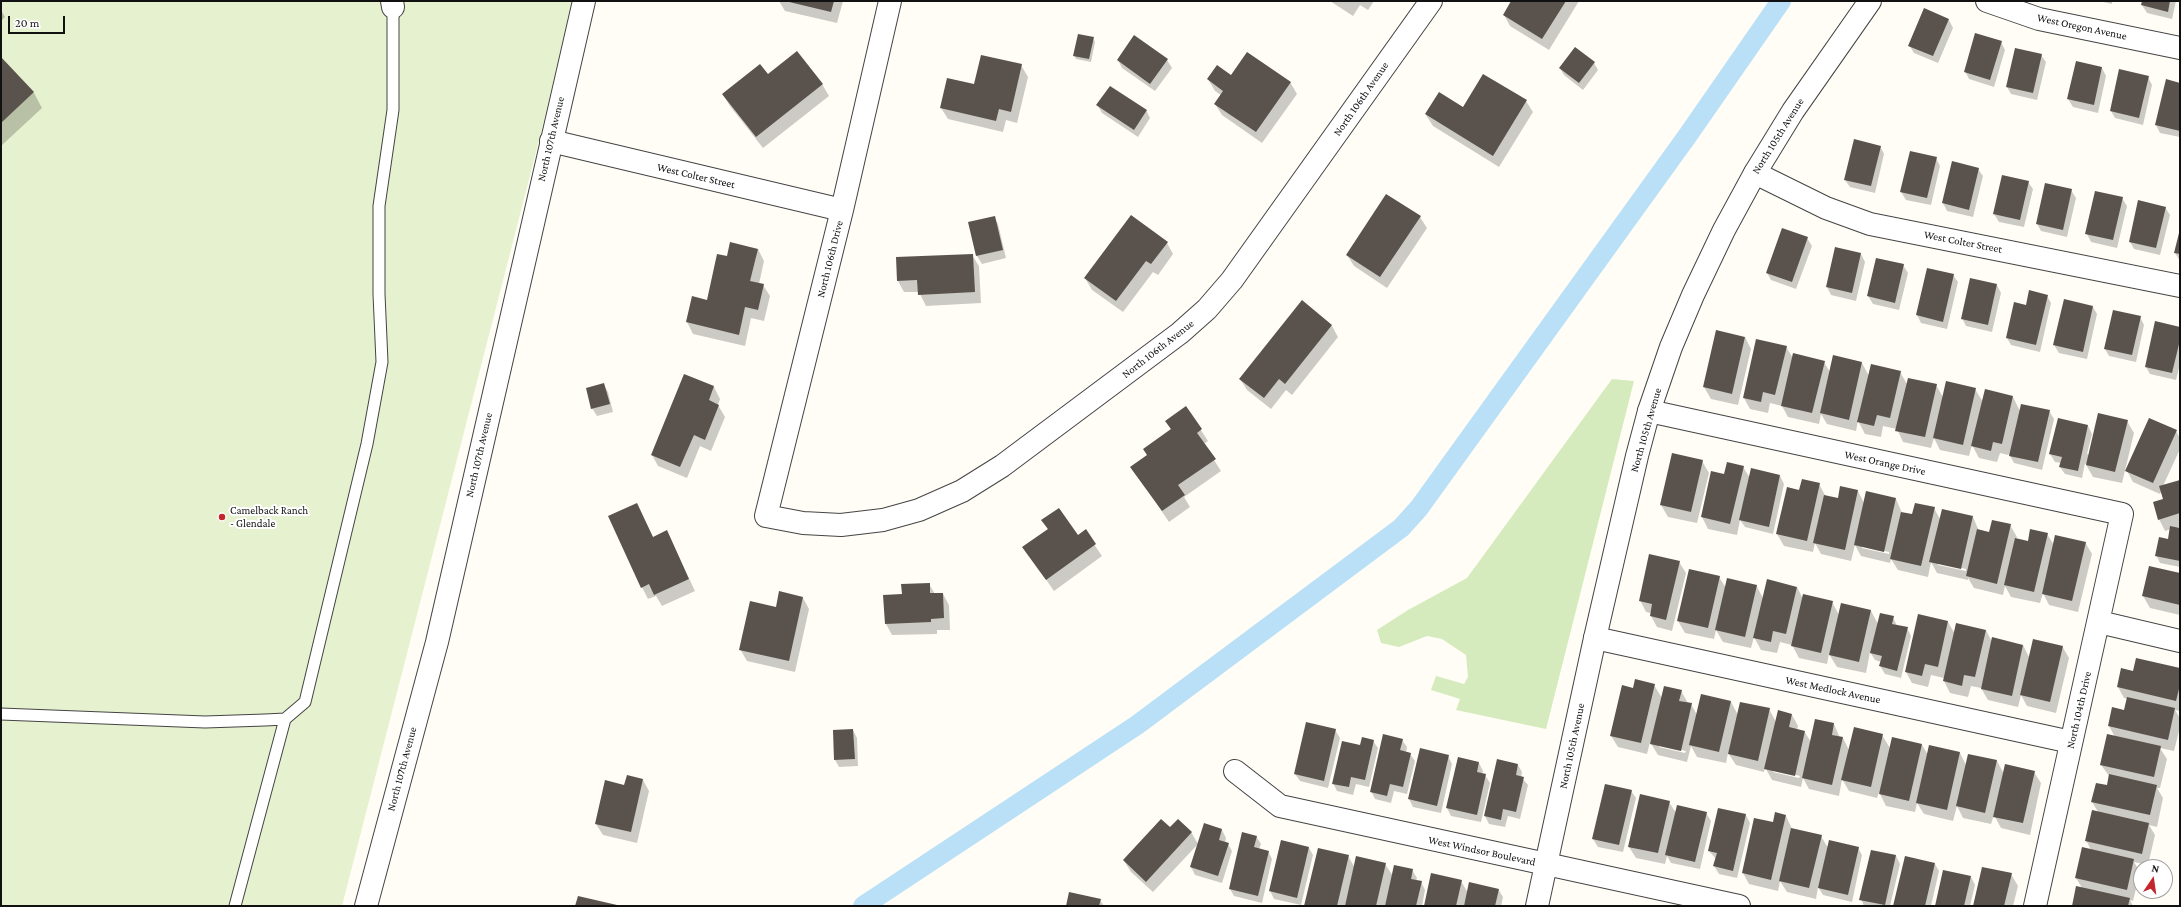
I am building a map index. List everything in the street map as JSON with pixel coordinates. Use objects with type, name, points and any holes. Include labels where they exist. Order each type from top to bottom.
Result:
[{"type":"street","name":"North 107th Avenue","points":[[366,906],[437,642],[584,1]]},
{"type":"street","name":"North 106th Drive","points":[[766,516],[842,210],[890,1]]},
{"type":"street","name":"North 106th Avenue","points":[[766,516],[803,523],[841,525],[883,520],[919,510],[962,491],[1002,466],[1180,333],[1207,309],[1236,274],[1431,1]]},
{"type":"street","name":"North 105th Avenue","points":[[1537,906],[1595,638],[1649,411],[1672,347],[1693,295],[1724,230],[1755,173],[1793,111],[1870,1]]},
{"type":"street","name":"West Oregon Avenue","points":[[1987,1],[2039,19],[2180,48]]},
{"type":"street","name":"West Colter Street","points":[[551,141],[842,210]]},
{"type":"street","name":"West Colter Street","points":[[1755,173],[1844,216],[1870,224],[2180,286]]},
{"type":"street","name":"West Orange Drive","points":[[1649,411],[2122,514]]},
{"type":"street","name":"North 104th Drive","points":[[2035,906],[2122,514]]},
{"type":"street","points":[[2099,622],[2180,641]]},
{"type":"street","name":"West Medlock Avenue","points":[[1595,638],[2071,742]]},
{"type":"street","name":"West Windsor Boulevard","points":[[1235,771],[1280,806],[1739,906]]},
{"type":"lane","points":[[235,906],[285,719],[305,702],[366,444],[382,362],[379,206],[393,110],[392,4]]},
{"type":"lane","points":[[1,714],[205,722],[285,719]]},
{"type":"green space","name":"Camelback Ranch - Glendale","points":[[1,1],[572,1],[542,129],[342,906],[1,906]]},
{"type":"green space","points":[[1612,379],[1634,381],[1546,729],[1456,710],[1460,699],[1431,690],[1436,676],[1464,684],[1468,677],[1466,655],[1442,639],[1427,636],[1399,647],[1381,643],[1377,630],[1408,610],[1467,578]]},
{"type":"building","points":[[785,1],[834,1],[831,12]]},
{"type":"building","points":[[1511,1],[1566,1],[1542,39],[1503,15]]},
{"type":"building","points":[[2142,1],[2170,1],[2168,12],[2141,5]]},
{"type":"building","points":[[1924,8],[1949,19],[1933,56],[1908,46]]},
{"type":"building","points":[[1975,33],[2002,41],[1990,80],[1964,72]]},
{"type":"building","points":[[1078,34],[1094,37],[1089,59],[1073,56]]},
{"type":"building","points":[[1134,35],[1168,59],[1150,84],[1117,60]]},
{"type":"building","points":[[1575,47],[1595,62],[1579,83],[1559,68]]},
{"type":"building","points":[[2015,48],[2042,54],[2033,93],[2006,87]]},
{"type":"building","points":[[797,51],[823,84],[756,137],[722,94],[760,64],[768,74]]},
{"type":"building","points":[[1247,52],[1291,82],[1256,132],[1214,104],[1223,91],[1207,79],[1217,65],[1231,75]]},
{"type":"building","points":[[981,55],[1022,64],[1011,112],[999,109],[996,121],[940,108],[947,78],[974,84]]},
{"type":"building","points":[[1,57],[34,92],[1,123]]},
{"type":"building","points":[[2076,61],[2102,67],[2094,105],[2067,99]]},
{"type":"building","points":[[2119,69],[2149,76],[2139,118],[2110,111]]},
{"type":"building","points":[[1483,74],[1527,100],[1493,156],[1425,114],[1439,92],[1463,107]]},
{"type":"building","points":[[2166,79],[2180,83],[2180,131],[2155,125]]},
{"type":"building","points":[[1110,86],[1147,110],[1134,130],[1096,105]]},
{"type":"building","points":[[1854,139],[1881,146],[1871,186],[1844,180]]},
{"type":"building","points":[[1910,151],[1937,157],[1927,198],[1900,192]]},
{"type":"building","points":[[1952,161],[1979,168],[1969,210],[1942,203]]},
{"type":"building","points":[[2002,175],[2029,181],[2020,220],[1993,214]]},
{"type":"building","points":[[2045,183],[2072,189],[2063,230],[2036,224]]},
{"type":"building","points":[[2095,191],[2123,197],[2113,240],[2085,234]]},
{"type":"building","points":[[1386,194],[1421,216],[1380,277],[1346,255]]},
{"type":"building","points":[[2138,200],[2166,207],[2156,248],[2129,242]]},
{"type":"building","points":[[1131,215],[1168,242],[1151,264],[1146,261],[1116,301],[1084,278]]},
{"type":"building","points":[[995,216],[1003,250],[976,256],[968,222]]},
{"type":"building","points":[[1782,228],[1808,237],[1792,282],[1766,273]]},
{"type":"building","points":[[2180,229],[2180,254],[2174,253]]},
{"type":"building","points":[[730,242],[758,249],[750,281],[764,284],[758,310],[745,307],[739,335],[686,322],[692,296],[707,300],[717,254],[727,256]]},
{"type":"building","points":[[1835,247],[1861,253],[1852,293],[1826,287]]},
{"type":"building","points":[[973,254],[975,292],[918,295],[917,280],[897,281],[896,257]]},
{"type":"building","points":[[1876,258],[1904,264],[1895,303],[1867,296]]},
{"type":"building","points":[[1927,268],[1954,274],[1943,322],[1916,315]]},
{"type":"building","points":[[1970,278],[1997,284],[1988,325],[1961,319]]},
{"type":"building","points":[[2029,290],[2048,295],[2036,345],[2006,338],[2014,302],[2026,305]]},
{"type":"building","points":[[2064,299],[2093,306],[2083,352],[2053,345]]},
{"type":"building","points":[[1302,300],[1332,325],[1285,384],[1279,379],[1264,398],[1239,379]]},
{"type":"building","points":[[2113,310],[2141,316],[2132,355],[2104,349]]},
{"type":"building","points":[[2155,321],[2180,327],[2180,340],[2172,373],[2145,367]]},
{"type":"building","points":[[1716,330],[1745,337],[1732,394],[1703,387]]},
{"type":"building","points":[[1756,339],[1787,346],[1775,395],[1763,392],[1761,402],[1743,398]]},
{"type":"building","points":[[1793,353],[1825,361],[1812,413],[1781,406]]},
{"type":"building","points":[[1833,355],[1862,362],[1849,420],[1820,413]]},
{"type":"building","points":[[1871,364],[1901,371],[1890,418],[1877,415],[1874,426],[1857,422]]},
{"type":"building","points":[[684,374],[714,386],[709,400],[719,405],[705,440],[694,435],[680,467],[651,455]]},
{"type":"building","points":[[1908,378],[1937,384],[1925,437],[1895,431]]},
{"type":"building","points":[[1946,381],[1976,388],[1963,445],[1933,438]]},
{"type":"building","points":[[604,383],[610,404],[591,409],[586,388]]},
{"type":"building","points":[[1985,389],[2013,396],[2002,444],[1993,442],[1991,451],[1971,446]]},
{"type":"building","points":[[2021,404],[2050,410],[2038,462],[2009,456]]},
{"type":"building","points":[[1186,406],[1202,429],[1197,433],[1216,459],[1178,485],[1185,495],[1162,511],[1130,467],[1147,455],[1143,449],[1171,429],[1165,421]]},
{"type":"building","points":[[2098,413],[2128,420],[2115,472],[2086,465]]},
{"type":"building","points":[[2058,418],[2088,425],[2078,471],[2059,467],[2062,457],[2049,454]]},
{"type":"building","points":[[2149,418],[2177,430],[2153,483],[2125,471]]},
{"type":"building","points":[[1672,453],[1703,460],[1691,512],[1660,505]]},
{"type":"building","points":[[1727,462],[1744,466],[1730,524],[1701,517],[1711,471],[1724,474]]},
{"type":"building","points":[[1751,468],[1780,475],[1769,527],[1739,520]]},
{"type":"building","points":[[1802,479],[1820,483],[1807,541],[1776,534],[1787,487],[1799,490]]},
{"type":"building","points":[[2180,480],[2180,513],[2158,520],[2153,502],[2163,499],[2159,486]]},
{"type":"building","points":[[1840,486],[1858,490],[1845,550],[1813,543],[1824,495],[1838,498]]},
{"type":"building","points":[[1866,491],[1896,498],[1884,552],[1854,545]]},
{"type":"building","points":[[637,503],[653,537],[667,530],[689,579],[654,595],[649,584],[641,588],[608,516]]},
{"type":"building","points":[[1915,503],[1935,507],[1921,566],[1890,559],[1901,512],[1912,514]]},
{"type":"building","points":[[1059,508],[1078,535],[1086,529],[1096,544],[1046,580],[1022,547],[1048,529],[1041,520]]},
{"type":"building","points":[[1942,509],[1973,516],[1961,569],[1929,562]]},
{"type":"building","points":[[1992,520],[2011,524],[1997,584],[1966,576],[1977,529],[1989,532]]},
{"type":"building","points":[[2170,526],[2180,528],[2180,561],[2155,556],[2159,537],[2168,539]]},
{"type":"building","points":[[2030,529],[2048,533],[2034,592],[2004,585],[2015,538],[2028,541]]},
{"type":"building","points":[[2055,535],[2086,542],[2072,601],[2042,594]]},
{"type":"building","points":[[1649,554],[1680,561],[1666,620],[1650,616],[1652,604],[1639,601]]},
{"type":"building","points":[[2149,566],[2180,573],[2180,605],[2142,596]]},
{"type":"building","points":[[1689,569],[1720,576],[1708,628],[1677,621]]},
{"type":"building","points":[[1727,578],[1757,585],[1745,637],[1715,630]]},
{"type":"building","points":[[1767,579],[1797,587],[1786,634],[1773,631],[1771,642],[1753,638]]},
{"type":"building","points":[[930,583],[930,593],[943,593],[944,618],[931,619],[931,622],[885,624],[883,595],[902,594],[901,584]]},
{"type":"building","points":[[779,591],[803,597],[789,661],[739,650],[750,601],[776,607]]},
{"type":"building","points":[[1803,594],[1833,601],[1821,653],[1791,646]]},
{"type":"building","points":[[1841,603],[1871,610],[1859,662],[1829,655]]},
{"type":"building","points":[[1880,613],[1894,616],[1892,624],[1908,627],[1897,671],[1879,666],[1882,656],[1870,653]]},
{"type":"building","points":[[1918,614],[1948,621],[1938,667],[1925,664],[1922,676],[1905,672]]},
{"type":"building","points":[[1956,623],[1986,630],[1975,677],[1964,675],[1962,686],[1943,681]]},
{"type":"building","points":[[1992,637],[2023,645],[2012,696],[1981,689]]},
{"type":"building","points":[[2033,639],[2063,646],[2050,702],[2020,695]]},
{"type":"building","points":[[2136,658],[2180,668],[2180,685],[2176,701],[2117,687],[2121,668],[2133,671]]},
{"type":"building","points":[[1635,679],[1655,684],[1641,743],[1610,736],[1622,685],[1633,688]]},
{"type":"building","points":[[1664,686],[1682,690],[1679,701],[1692,703],[1681,751],[1650,744]]},
{"type":"building","points":[[1701,694],[1731,701],[1719,752],[1689,745]]},
{"type":"building","points":[[2127,697],[2175,708],[2168,740],[2108,726],[2112,707],[2124,710]]},
{"type":"building","points":[[1740,702],[1770,708],[1758,761],[1728,754]]},
{"type":"building","points":[[1778,710],[1792,714],[1789,727],[1805,731],[1795,776],[1764,769]]},
{"type":"building","points":[[1815,719],[1834,723],[1832,735],[1843,737],[1832,785],[1802,778]]},
{"type":"building","points":[[1306,722],[1336,729],[1324,781],[1294,774]]},
{"type":"building","points":[[1854,727],[1883,734],[1871,787],[1841,780]]},
{"type":"building","points":[[853,729],[855,759],[834,760],[833,730]]},
{"type":"building","points":[[1383,734],[1403,739],[1400,750],[1411,753],[1403,787],[1390,784],[1387,796],[1370,792]]},
{"type":"building","points":[[2107,734],[2161,746],[2154,777],[2100,765]]},
{"type":"building","points":[[1362,737],[1374,740],[1365,780],[1351,777],[1349,787],[1332,784],[1342,741],[1360,745]]},
{"type":"building","points":[[1892,737],[1922,744],[1909,801],[1879,794]]},
{"type":"building","points":[[1929,745],[1960,752],[1947,810],[1916,803]]},
{"type":"building","points":[[1420,748],[1449,755],[1437,806],[1408,799]]},
{"type":"building","points":[[1968,754],[1997,760],[1985,813],[1956,806]]},
{"type":"building","points":[[1458,757],[1479,762],[1477,772],[1486,774],[1477,815],[1446,808]]},
{"type":"building","points":[[1497,759],[1518,764],[1516,775],[1524,777],[1516,812],[1503,809],[1501,820],[1484,816]]},
{"type":"building","points":[[2005,764],[2035,771],[2023,823],[1993,817]]},
{"type":"building","points":[[2109,774],[2157,785],[2150,815],[2091,802],[2096,783],[2107,785]]},
{"type":"building","points":[[627,775],[643,779],[631,832],[595,824],[605,780],[624,785]]},
{"type":"building","points":[[1605,784],[1632,790],[1619,845],[1592,839]]},
{"type":"building","points":[[1640,794],[1670,801],[1658,853],[1628,847]]},
{"type":"building","points":[[1677,805],[1707,812],[1695,862],[1665,855]]},
{"type":"building","points":[[1718,808],[1746,814],[1733,871],[1713,866],[1717,853],[1708,851]]},
{"type":"building","points":[[2092,810],[2149,823],[2142,854],[2085,841]]},
{"type":"building","points":[[1775,812],[1786,815],[1771,880],[1742,873],[1754,818],[1773,822]]},
{"type":"building","points":[[1161,819],[1170,827],[1178,819],[1192,832],[1146,882],[1123,860]]},
{"type":"building","points":[[1204,823],[1222,829],[1219,840],[1229,843],[1218,876],[1190,867]]},
{"type":"building","points":[[1791,828],[1822,835],[1809,888],[1779,881]]},
{"type":"building","points":[[1242,832],[1257,836],[1254,847],[1269,851],[1258,896],[1229,889]]},
{"type":"building","points":[[1281,840],[1309,847],[1297,898],[1269,891]]},
{"type":"building","points":[[1829,840],[1859,847],[1848,895],[1818,888]]},
{"type":"building","points":[[2082,847],[2134,859],[2127,890],[2075,878]]},
{"type":"building","points":[[1318,848],[1349,855],[1337,906],[1304,906]]},
{"type":"building","points":[[1871,850],[1896,855],[1885,905],[1859,900]]},
{"type":"building","points":[[1356,856],[1386,863],[1376,906],[1345,906]]},
{"type":"building","points":[[1905,856],[1935,863],[1925,906],[1893,906]]},
{"type":"building","points":[[1394,865],[1413,869],[1411,879],[1422,881],[1416,906],[1385,906]]},
{"type":"building","points":[[1982,867],[2012,873],[2004,906],[1973,906]]},
{"type":"building","points":[[1943,870],[1971,876],[1964,906],[1935,906]]},
{"type":"building","points":[[1431,873],[1462,880],[1456,906],[1424,906]]},
{"type":"building","points":[[1469,882],[1499,889],[1495,906],[1464,906]]},
{"type":"building","points":[[2076,886],[2130,898],[2128,906],[2072,906]]},
{"type":"building","points":[[1069,892],[1101,899],[1099,906],[1066,906]]},
{"type":"building","points":[[578,896],[617,905],[575,906]]},
{"type":"waterway","points":[[863,906],[1137,725],[1401,528],[1419,508],[1688,135],[1781,1]]},
{"type":"place","name":"Camelback Ranch - Glendale","points":[[222,517]]}]
